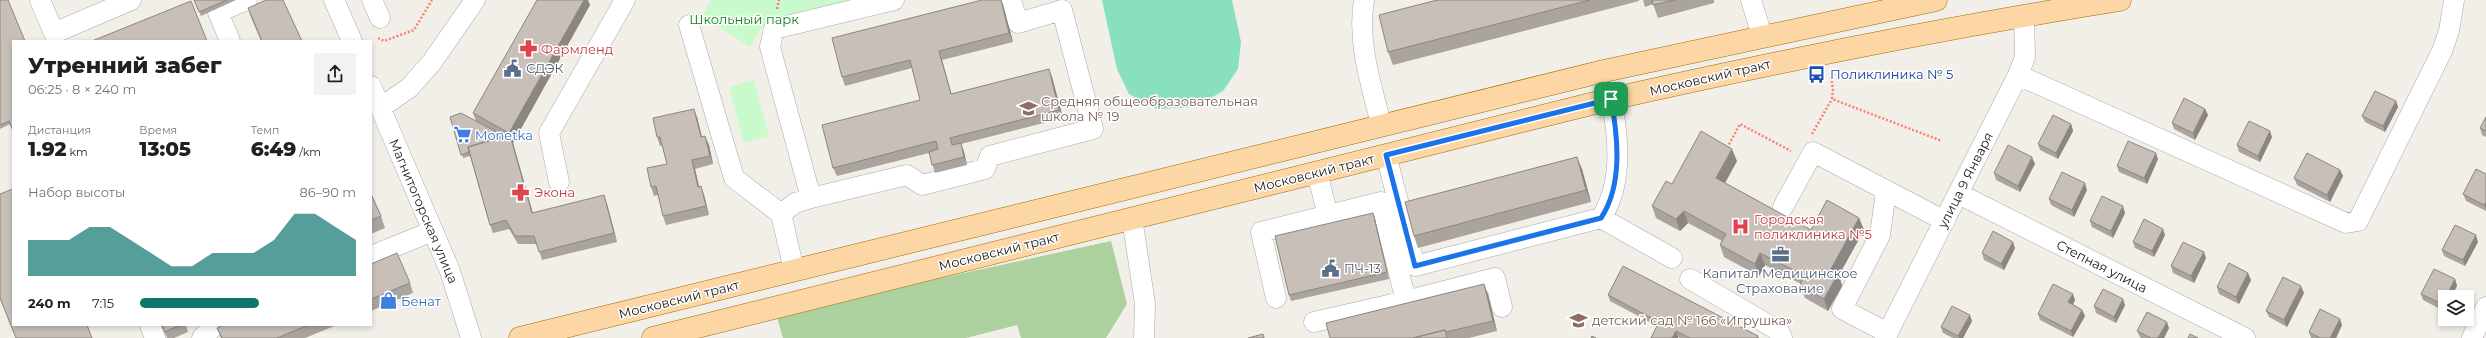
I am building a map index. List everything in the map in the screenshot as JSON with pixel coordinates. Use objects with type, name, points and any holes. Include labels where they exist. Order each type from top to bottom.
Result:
[{"type":"main road","name":"Московский тракт","points":[[520,338],[1381,124],[1762,36],[1936,0]]},
{"type":"main road","name":"Московский тракт","points":[[653,338],[1611,99],[1769,64],[2024,16],[2120,0]]},
{"type":"street","points":[[40,0],[54,33],[131,0]]},
{"type":"street","points":[[230,40],[218,12],[247,0]]},
{"type":"street","points":[[334,0],[352,40]]},
{"type":"street","points":[[380,108],[409,88],[427,67],[475,0]]},
{"type":"street","points":[[559,182],[549,133],[625,0]]},
{"type":"street","points":[[811,198],[770,47],[774,29],[894,0]]},
{"type":"street","points":[[781,214],[795,203],[811,198],[907,175],[922,185],[984,169],[990,156],[1093,129],[1062,10],[1018,23],[1011,0]]},
{"type":"street","points":[[1364,0],[1364,41],[1369,78],[1381,124]]},
{"type":"street","points":[[1751,0],[1762,36]]},
{"type":"street","points":[[2018,75],[2346,223],[2358,222],[2442,51],[2449,31],[2454,0]]},
{"type":"street","name":"улица 9 Января","points":[[1886,336],[2018,75],[2025,57],[2024,16]]},
{"type":"street","points":[[688,25],[734,178],[781,214],[794,270]]},
{"type":"street","name":"Магнитогорская улица","points":[[372,88],[433,231],[463,308],[471,338]]},
{"type":"street","points":[[1601,218],[1612,197],[1615,182],[1617,133],[1611,99]]},
{"type":"street","points":[[1783,206],[1813,152],[1886,192],[1944,221]]},
{"type":"street","points":[[1386,155],[1415,266],[1601,218],[1672,258]]},
{"type":"street","points":[[1317,172],[1328,216]]},
{"type":"street","points":[[1886,192],[1880,235],[1842,309],[1886,336]]},
{"type":"street","name":"Степная улица","points":[[1959,194],[2245,338]]},
{"type":"street","points":[[1276,298],[1261,232],[1381,202],[1406,301]]},
{"type":"street","points":[[1132,218],[1145,304],[1144,338]]},
{"type":"street","points":[[372,256],[433,231]]},
{"type":"street","points":[[1314,322],[1406,301],[1495,278],[1502,307]]},
{"type":"street","points":[[1690,279],[1779,331],[1782,338]]},
{"type":"street","points":[[2472,338],[2486,307]]},
{"type":"street","points":[[150,326],[155,338]]},
{"type":"street","points":[[202,338],[214,326]]},
{"type":"path","points":[[414,30],[432,0]]},
{"type":"path","points":[[777,10],[779,0]]},
{"type":"path","points":[[1811,137],[1832,99],[1833,89],[1831,77]]},
{"type":"path","points":[[1832,99],[1942,141]]},
{"type":"path","points":[[1727,148],[1740,124],[1794,152]]},
{"type":"green space","name":"Школьный парк","points":[[711,0],[870,0],[763,26],[750,47],[702,16]]},
{"type":"green space","points":[[1102,0],[1232,0],[1241,42],[1238,69],[1223,91],[1195,107],[1157,109],[1129,94],[1117,69]]},
{"type":"green space","points":[[754,80],[769,136],[744,143],[729,87]]},
{"type":"green space","points":[[1111,241],[1127,304],[1106,338],[1021,338],[1017,325],[966,338],[783,338],[776,314]]},
{"type":"building","points":[[0,0],[8,0],[25,40],[12,40],[12,128],[9,121],[0,125]]},
{"type":"building","points":[[194,0],[227,0],[199,12]]},
{"type":"building","points":[[266,0],[283,0],[302,40],[262,40],[248,8]]},
{"type":"building","points":[[537,0],[584,0],[509,133],[473,113]]},
{"type":"building","points":[[982,0],[1001,0],[1009,33],[939,51],[951,94],[1049,69],[1059,110],[950,138],[952,145],[961,143],[964,157],[932,165],[929,152],[938,149],[936,141],[833,168],[822,125],[920,100],[910,60],[842,77],[832,38]]},
{"type":"building","points":[[1437,0],[1590,0],[1388,52],[1379,15]]},
{"type":"building","points":[[1652,0],[1675,0],[1653,5]]},
{"type":"building","points":[[191,1],[207,40],[94,40]]},
{"type":"building","points":[[2375,91],[2396,101],[2383,126],[2362,116]]},
{"type":"building","points":[[2184,98],[2205,109],[2193,133],[2172,123]]},
{"type":"building","points":[[694,109],[701,137],[705,136],[710,156],[692,160],[698,187],[701,186],[706,206],[663,216],[656,186],[651,187],[647,168],[667,164],[660,137],[657,137],[653,118]]},
{"type":"building","points":[[461,113],[504,136],[468,147],[469,152],[461,155],[450,117]]},
{"type":"building","points":[[2053,115],[2071,124],[2056,153],[2038,144]]},
{"type":"building","points":[[2486,117],[2486,131],[2480,128]]},
{"type":"building","points":[[2249,121],[2270,131],[2258,156],[2237,145]]},
{"type":"building","name":"Городская поликлиника №5","points":[[1701,131],[1732,149],[1716,178],[1811,230],[1827,200],[1859,218],[1831,269],[1838,274],[1824,299],[1800,286],[1803,275],[1760,253],[1755,264],[1720,245],[1726,234],[1684,211],[1676,219],[1652,206],[1666,181],[1672,184]]},
{"type":"building","points":[[510,135],[532,213],[604,195],[614,233],[539,252],[534,236],[515,236],[506,220],[490,225],[468,147]]},
{"type":"building","points":[[2128,141],[2156,153],[2144,178],[2117,166]]},
{"type":"building","points":[[2008,145],[2032,157],[2018,186],[1994,173]]},
{"type":"building","points":[[2307,153],[2340,170],[2327,195],[2294,178]]},
{"type":"building","points":[[1577,157],[1586,190],[1414,236],[1405,202]]},
{"type":"building","points":[[2476,169],[2486,174],[2486,202],[2484,205],[2463,194]]},
{"type":"building","points":[[2062,172],[2085,183],[2072,210],[2049,199]]},
{"type":"building","points":[[12,189],[12,326],[87,326],[92,338],[16,338],[0,298],[0,194]]},
{"type":"building","points":[[372,196],[381,216],[372,220]]},
{"type":"building","points":[[2102,196],[2123,206],[2111,231],[2090,221]]},
{"type":"building","points":[[1373,213],[1387,272],[1289,295],[1275,236]]},
{"type":"building","points":[[2144,219],[2163,229],[2152,251],[2133,242]]},
{"type":"building","points":[[2455,225],[2476,235],[2463,260],[2442,250]]},
{"type":"building","points":[[1993,231],[2013,242],[2001,264],[1982,253]]},
{"type":"building","points":[[2183,242],[2204,252],[2191,276],[2171,266]]},
{"type":"building","points":[[397,253],[410,283],[372,299],[372,264]]},
{"type":"building","points":[[2229,263],[2248,273],[2236,297],[2217,287]]},
{"type":"building","points":[[1623,266],[1758,336],[1757,338],[1690,338],[1676,331],[1672,338],[1651,338],[1659,322],[1608,295]]},
{"type":"building","points":[[2434,269],[2455,279],[2450,290],[2438,290],[2438,302],[2421,294]]},
{"type":"building","points":[[2283,277],[2301,286],[2284,320],[2266,311]]},
{"type":"building","points":[[1484,284],[1493,321],[1413,338],[1330,338],[1326,323]]},
{"type":"building","points":[[2053,284],[2073,294],[2068,302],[2082,310],[2071,331],[2038,314]]},
{"type":"building","points":[[2103,289],[2123,299],[2114,317],[2094,306]]},
{"type":"building","points":[[1952,306],[1970,315],[1958,336],[1941,327]]},
{"type":"building","points":[[2320,309],[2340,319],[2330,338],[2320,338],[2309,332]]},
{"type":"building","points":[[2147,312],[2167,322],[2158,338],[2151,338],[2137,331]]},
{"type":"building","points":[[162,326],[178,326],[165,332]]},
{"type":"building","points":[[221,326],[306,326],[277,338],[222,338],[217,328]]},
{"type":"building","points":[[1445,330],[1447,338],[1413,338]]},
{"type":"building","points":[[1263,334],[1264,338],[1248,338]]},
{"type":"building","points":[[2190,334],[2198,338],[2188,338]]},
{"type":"place","name":"Фармленд","points":[[528,49]]},
{"type":"place","name":"СДЭК","points":[[513,68]]},
{"type":"place","name":"Поликлиника № 5","points":[[1817,74]]},
{"type":"place","name":"Средняя общеобразовательная школа № 19","points":[[1028,108]]},
{"type":"place","name":"Monetka","points":[[462,135]]},
{"type":"place","name":"Экона","points":[[521,192]]},
{"type":"place","name":"Городская поликлиника №5","points":[[1741,226]]},
{"type":"place","name":"Капитал Медицинское Страхование","points":[[1780,254]]},
{"type":"place","name":"ПЧ-13","points":[[1331,268]]},
{"type":"place","name":"Бенат","points":[[388,301]]},
{"type":"place","name":"детский сад № 166 «Игрушка»","points":[[1579,320]]},
{"type":"route","points":[[1611,99],[1617,133],[1615,182],[1608,208],[1601,218],[1415,266],[1386,155],[1611,99]]}]
